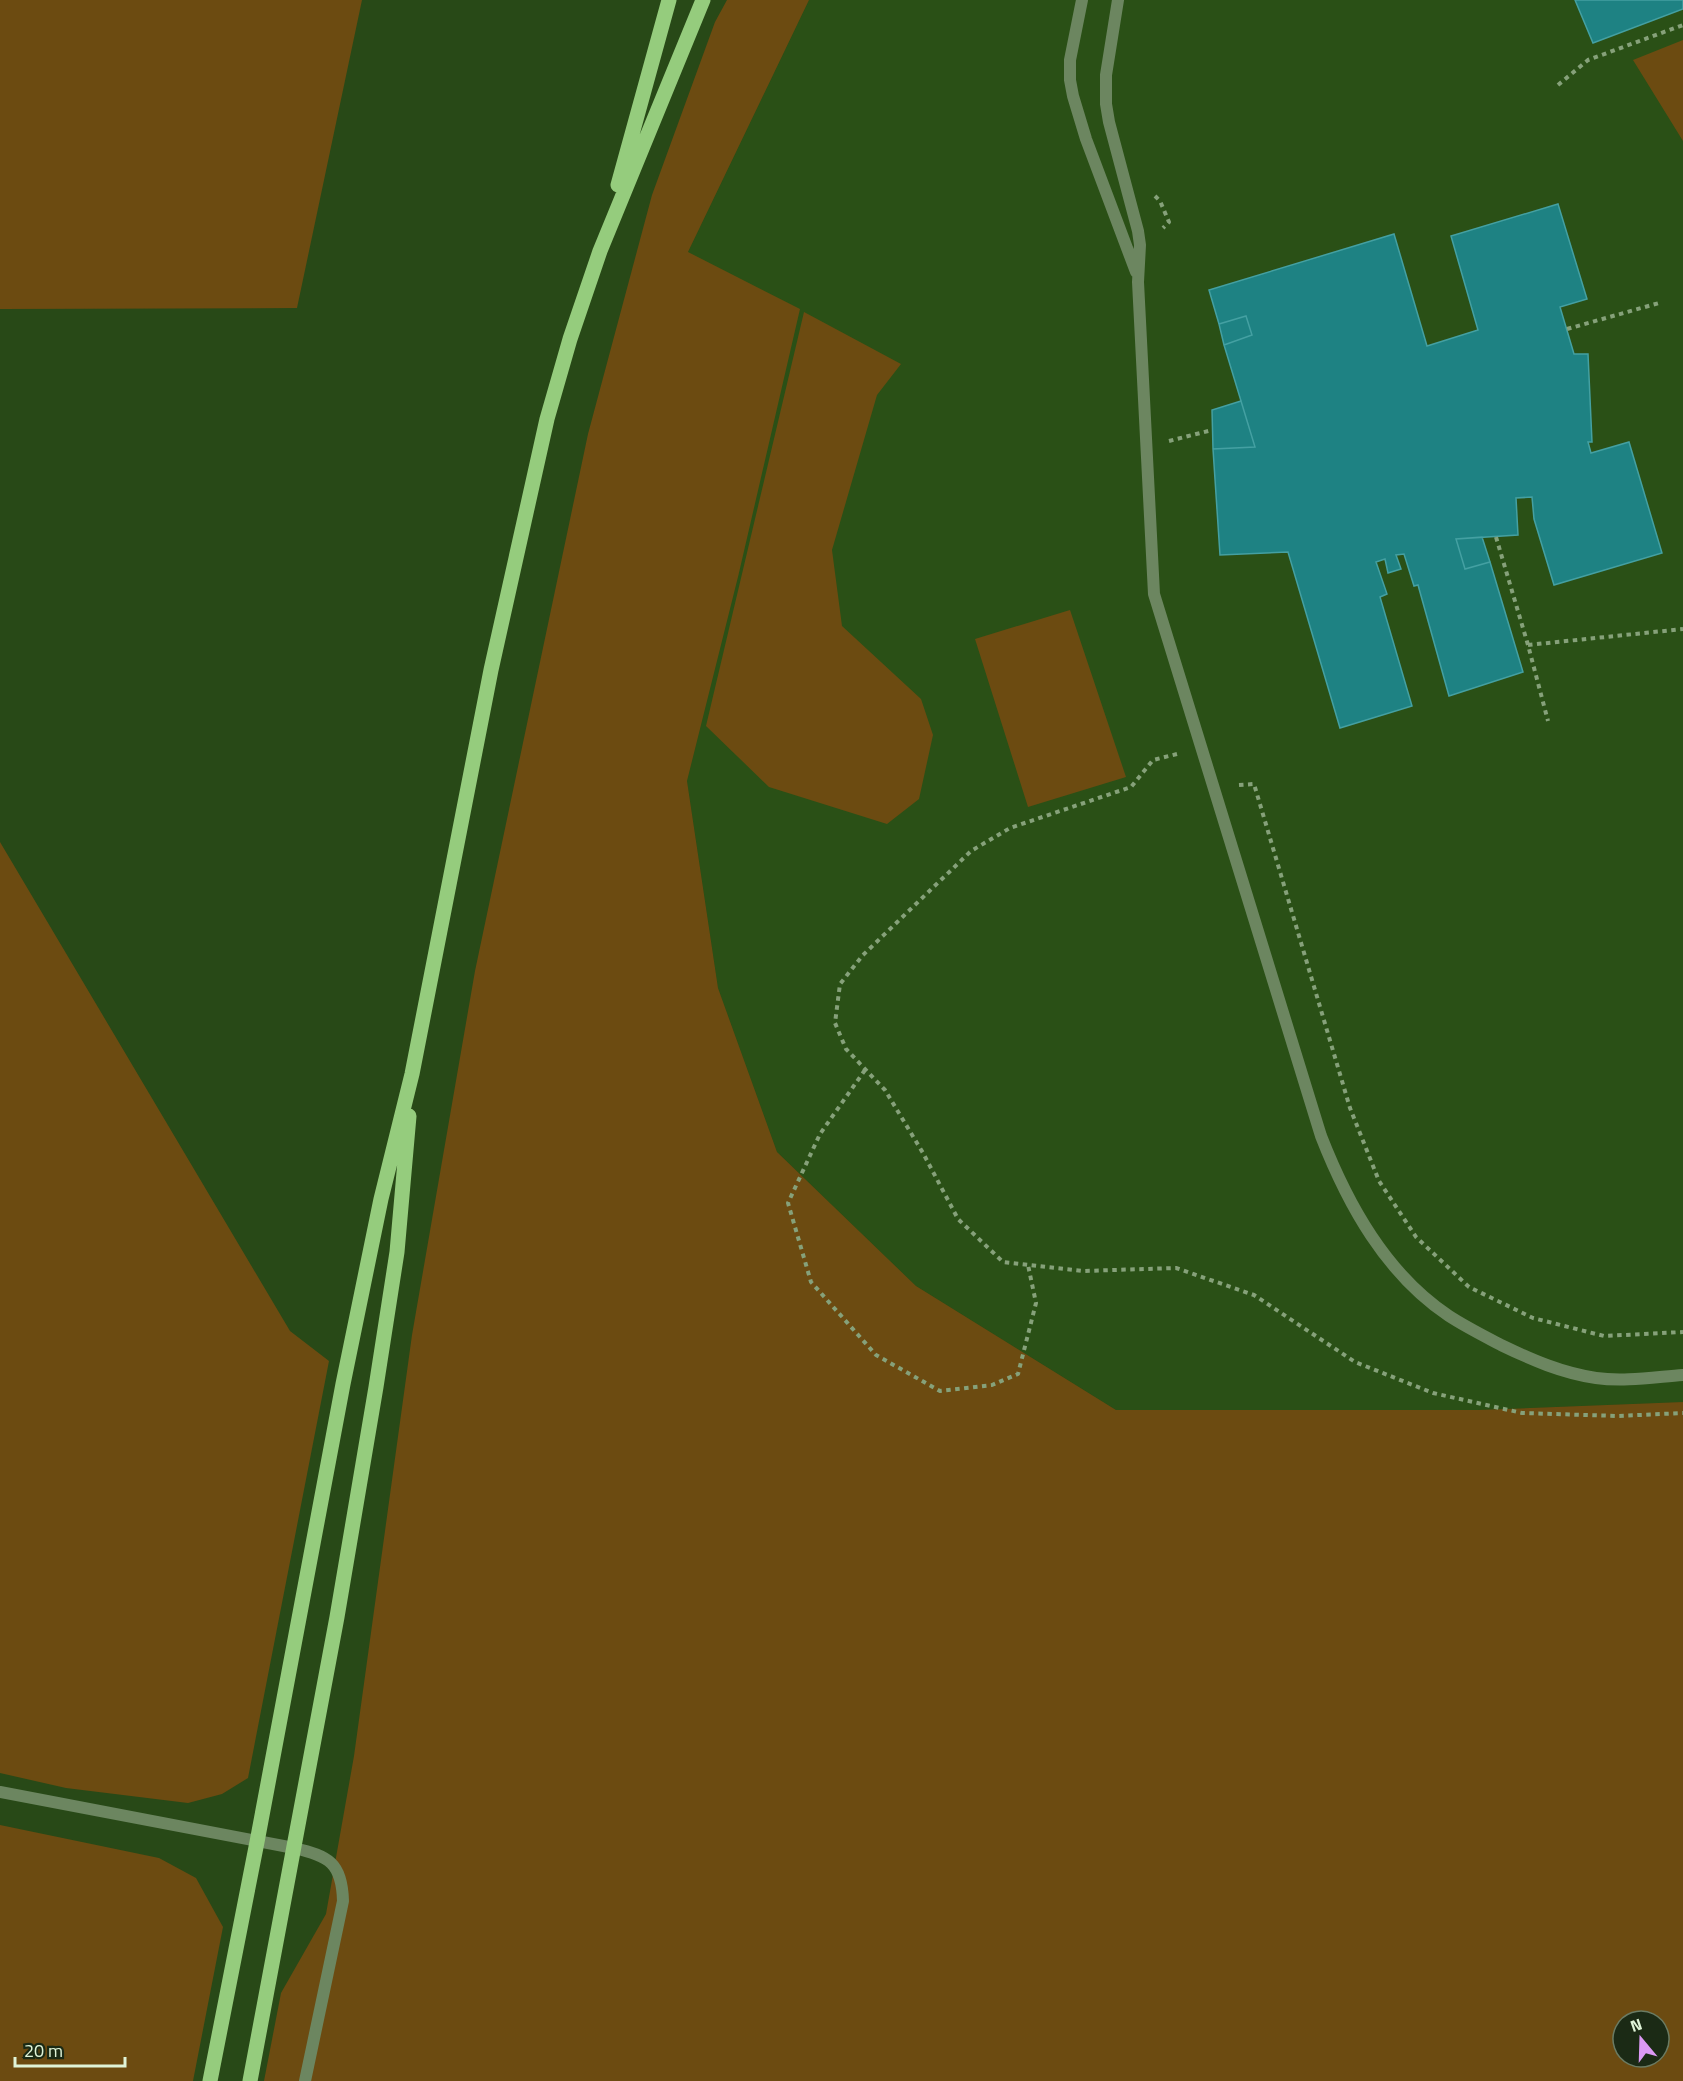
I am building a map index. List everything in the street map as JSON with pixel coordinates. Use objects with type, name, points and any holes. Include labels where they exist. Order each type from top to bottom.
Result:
[{"type":"main road","points":[[210,2081],[347,1361],[381,1199],[412,1074],[468,779],[515,557],[557,381],[600,251],[669,0]]},
{"type":"main road","points":[[600,251],[704,0]]},
{"type":"main road","points":[[250,2081],[346,1568],[397,1252],[412,1074]]},
{"type":"street","points":[[1082,0],[1070,60],[1073,96],[1086,139],[1128,248],[1138,282]]},
{"type":"street","points":[[1118,0],[1106,75],[1106,104],[1140,245],[1138,282],[1154,594],[1321,1136],[1340,1184],[1389,1260],[1428,1300],[1470,1329],[1534,1360],[1575,1374],[1598,1378],[1683,1375]]},
{"type":"street","points":[[0,1792],[294,1848],[331,1861],[341,1878],[344,1901],[305,2081]]},
{"type":"path","points":[[1558,85],[1588,60],[1683,25]]},
{"type":"path","points":[[1153,194],[1160,201],[1169,222],[1160,235]]},
{"type":"path","points":[[1567,329],[1659,303]]},
{"type":"path","points":[[1168,429],[1169,452]]},
{"type":"path","points":[[1146,447],[1212,430]]},
{"type":"path","points":[[1496,537],[1548,721]]},
{"type":"path","points":[[1528,645],[1683,628]]},
{"type":"path","points":[[1201,748],[1153,760],[1131,787],[1010,828],[971,851],[863,955],[840,984],[835,1023],[846,1049],[885,1090],[958,1219],[1003,1262],[1083,1271],[1176,1269],[1254,1295],[1355,1362],[1444,1396],[1522,1413],[1618,1416],[1683,1413]]},
{"type":"path","points":[[1237,785],[1254,784],[1350,1108],[1378,1181],[1416,1237],[1469,1287],[1533,1318],[1604,1335],[1683,1332]]},
{"type":"path","points":[[865,1070],[820,1134],[788,1203],[811,1282],[876,1355],[940,1391],[992,1385],[1018,1374],[1036,1303],[1028,1265]]},
{"type":"shaded area","points":[[0,0],[362,0],[297,308],[0,309]]},
{"type":"shaded area","points":[[727,0],[809,0],[688,252],[800,309],[738,577],[687,781],[718,988],[777,1152],[916,1286],[1116,1410],[1478,1410],[1683,1402],[1683,2081],[264,2081],[281,1993],[326,1914],[354,1756],[412,1335],[475,971],[588,434],[652,195],[715,22]]},
{"type":"shaded area","points":[[809,0],[1683,0],[1683,1402],[1478,1410],[1116,1410],[916,1286],[777,1152],[718,988],[687,781],[738,577],[688,252]]},
{"type":"shaded area","points":[[1683,40],[1683,141],[1633,60]]},
{"type":"shaded area","points":[[804,312],[901,364],[877,395],[832,550],[842,626],[921,699],[933,735],[919,799],[887,824],[769,787],[706,726]]},
{"type":"shaded area","points":[[1070,610],[1126,777],[1028,807],[975,639]]},
{"type":"shaded area","points":[[0,842],[290,1331],[329,1361],[248,1778],[222,1794],[188,1803],[66,1788],[0,1773]]},
{"type":"shaded area","points":[[0,1825],[159,1858],[196,1878],[223,1927],[193,2081],[0,2081]]},
{"type":"building","points":[[1575,0],[1683,0],[1683,9],[1593,43]]},
{"type":"building","points":[[1558,204],[1587,299],[1560,307],[1574,354],[1588,354],[1592,442],[1588,442],[1591,453],[1629,442],[1662,553],[1554,585],[1534,519],[1532,497],[1516,498],[1518,535],[1456,539],[1465,569],[1490,562],[1523,672],[1449,696],[1418,585],[1414,586],[1404,554],[1396,555],[1401,569],[1388,573],[1385,559],[1376,562],[1387,594],[1380,597],[1412,706],[1340,728],[1288,552],[1220,555],[1213,449],[1255,447],[1224,345],[1252,335],[1246,316],[1219,324],[1209,290],[1394,234],[1427,346],[1478,330],[1451,236]]},
{"type":"building","points":[[1246,316],[1252,335],[1224,345],[1219,324]]},
{"type":"building","points":[[1241,401],[1255,447],[1213,449],[1212,410]]},
{"type":"building","points":[[1482,537],[1490,562],[1465,569],[1456,539]]}]
